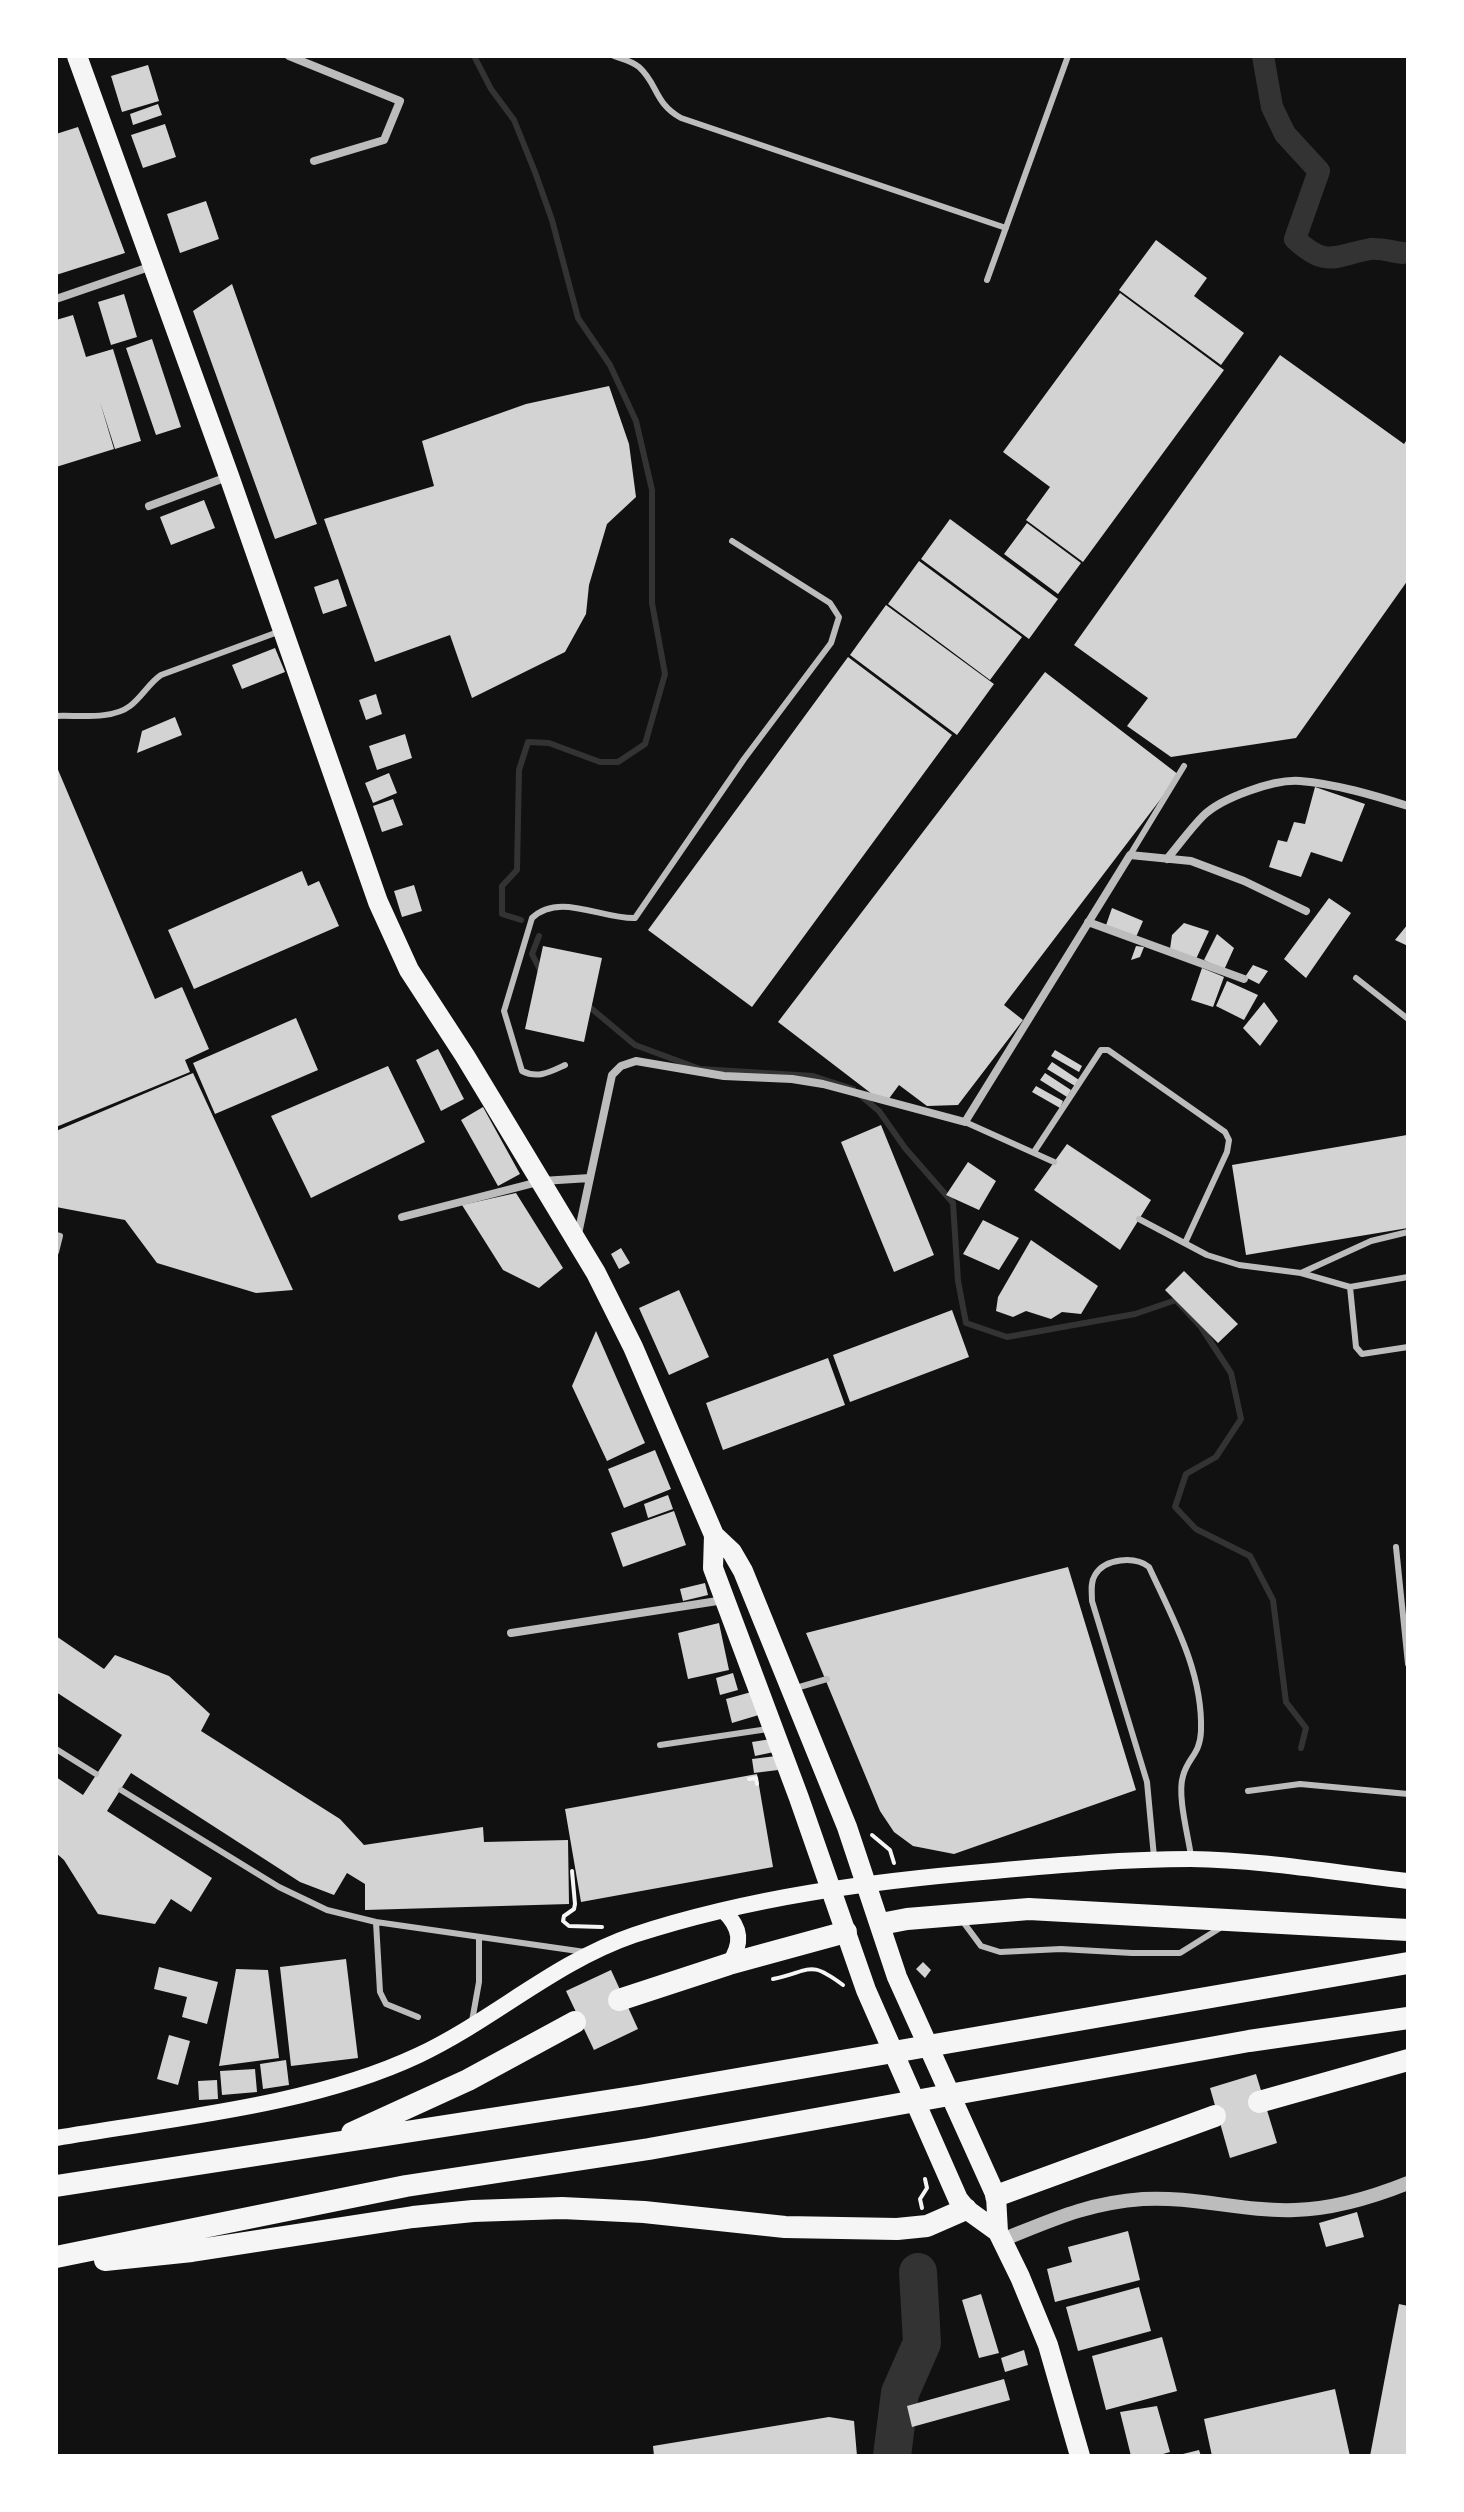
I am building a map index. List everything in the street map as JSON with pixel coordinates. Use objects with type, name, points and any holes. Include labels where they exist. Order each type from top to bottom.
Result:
[{"type":"highway","points":[[881,1924],[1029,1909],[1408,1930]]},
{"type":"highway","points":[[619,2000],[729,1964],[846,1932]]},
{"type":"highway","points":[[56,2186],[624,2098],[1408,1963]]},
{"type":"highway","points":[[56,2257],[406,2186],[649,2149],[1249,2041],[1408,2018]]},
{"type":"highway","points":[[166,2168],[353,2133],[468,2080],[575,2022]]},
{"type":"highway","points":[[1259,2102],[1408,2060]]},
{"type":"highway","points":[[996,2196],[1215,2116]]},
{"type":"highway","points":[[56,2265],[192,2251],[413,2217],[473,2211],[562,2208],[644,2212],[785,2227],[897,2229],[927,2226],[966,2209]]},
{"type":"main road","points":[[77,56],[229,476],[378,902],[409,970],[577,1239],[633,1347],[714,1535],[732,1552],[743,1571],[847,1827],[897,1977],[996,2196],[1000,2236],[1048,2345],[1080,2456]]},
{"type":"main road","points":[[714,1535],[713,1568],[833,1890],[846,1932],[858,1990],[958,2199],[1000,2236]]},
{"type":"main road","points":[[56,2138],[285,2099],[345,2084],[422,2054],[593,1953],[665,1925],[867,1883],[1088,1863],[1191,1859],[1408,1881]]},
{"type":"main road","points":[[724,1911],[734,1922],[740,1936],[737,1951],[729,1964]]},
{"type":"main road","points":[[846,1932],[881,1924]]},
{"type":"main road","points":[[966,2209],[996,2196]]},
{"type":"street","points":[[289,56],[400,101],[384,140],[314,161]]},
{"type":"street","points":[[56,299],[152,266]]},
{"type":"street","points":[[149,506],[229,476]]},
{"type":"street","points":[[1167,859],[1204,815],[1222,801],[1270,786],[1296,781],[1336,786],[1408,806]]},
{"type":"street","points":[[577,1239],[612,1075],[621,1066],[636,1061],[724,1076],[792,1079],[823,1084],[965,1122],[1130,855],[1191,861],[1244,881],[1306,911]]},
{"type":"street","points":[[1088,922],[1244,979]]},
{"type":"street","points":[[402,1217],[542,1181],[590,1178]]},
{"type":"street","points":[[511,1633],[725,1600]]},
{"type":"street","points":[[1000,2236],[1080,2209],[1108,2203],[1145,2199],[1182,2200],[1295,2210],[1336,2206],[1408,2183]]},
{"type":"lane","points":[[614,56],[639,67],[660,102],[681,118],[1006,228]]},
{"type":"lane","points":[[987,280],[1068,56]]},
{"type":"lane","points":[[565,1065],[546,1074],[532,1075],[522,1071],[504,1011],[532,918],[541,909],[556,905],[621,919],[635,918],[744,759],[831,643],[839,617],[830,603],[732,541]]},
{"type":"lane","points":[[56,716],[120,712],[161,675],[283,631]]},
{"type":"lane","points":[[1130,855],[1184,766]]},
{"type":"lane","points":[[1356,978],[1408,1019]]},
{"type":"lane","points":[[1034,1152],[1101,1050],[1108,1050],[1225,1132],[1229,1140],[1227,1152],[1185,1243]]},
{"type":"lane","points":[[965,1122],[1054,1162]]},
{"type":"lane","points":[[1139,1219],[1207,1255],[1239,1265],[1301,1273],[1350,1287],[1408,1277]]},
{"type":"lane","points":[[1301,1273],[1371,1241],[1408,1232]]},
{"type":"lane","points":[[56,1235],[60,1236],[56,1252]]},
{"type":"lane","points":[[1350,1287],[1356,1347],[1362,1354],[1408,1347]]},
{"type":"lane","points":[[1396,1547],[1408,1664]]},
{"type":"lane","points":[[1155,1861],[1147,1782],[1092,1601],[1091,1584],[1095,1574],[1123,1560],[1136,1560],[1149,1567],[1191,1656],[1201,1730],[1199,1751],[1184,1772],[1181,1785],[1191,1859]]},
{"type":"lane","points":[[791,1690],[827,1679]]},
{"type":"lane","points":[[660,1745],[774,1728]]},
{"type":"lane","points":[[56,1749],[96,1774]]},
{"type":"lane","points":[[1248,1791],[1300,1784],[1408,1794]]},
{"type":"lane","points":[[121,1790],[279,1887],[327,1910],[376,1922],[593,1953]]},
{"type":"lane","points":[[957,1915],[981,1946],[1000,1952],[1061,1949],[1180,1953],[1230,1921]]},
{"type":"lane","points":[[376,1922],[380,1992],[386,2004],[418,2017]]},
{"type":"lane","points":[[471,2025],[479,1982],[479,1938]]},
{"type":"path","points":[[749,1779],[756,1778],[757,1784]]},
{"type":"path","points":[[865,1828],[890,1850],[894,1863]]},
{"type":"path","points":[[572,1871],[575,1904],[563,1921],[569,1926],[606,1927]]},
{"type":"path","points":[[773,1979],[811,1968],[822,1969],[858,1990]]},
{"type":"path","points":[[925,2174],[927,2188],[920,2199],[927,2226]]},
{"type":"building","points":[[148,65],[159,101],[122,112],[111,76]]},
{"type":"building","points":[[158,104],[162,115],[133,125],[130,114]]},
{"type":"building","points":[[165,124],[176,157],[143,168],[131,135]]},
{"type":"building","points":[[78,127],[125,253],[56,275],[56,134]]},
{"type":"building","points":[[206,201],[219,239],[180,253],[167,214]]},
{"type":"building","points":[[1156,240],[1207,278],[1194,296],[1244,333],[1221,365],[1119,290]]},
{"type":"building","points":[[232,284],[317,524],[275,539],[193,311]]},
{"type":"building","points":[[1120,293],[1224,370],[1083,562],[1026,520],[1050,487],[1003,452]]},
{"type":"building","points":[[124,294],[137,337],[111,345],[98,302]]},
{"type":"building","points":[[73,315],[86,357],[113,349],[141,441],[115,449],[100,402],[114,449],[56,467],[56,320]]},
{"type":"building","points":[[152,339],[181,427],[156,435],[126,348]]},
{"type":"building","points":[[1280,355],[1404,444],[1408,438],[1408,580],[1296,738],[1171,757],[1127,726],[1148,698],[1074,645]]},
{"type":"building","points":[[609,386],[629,444],[636,497],[607,524],[589,585],[586,614],[565,652],[472,698],[450,635],[375,662],[324,519],[434,486],[422,441],[526,404]]},
{"type":"building","points":[[204,500],[215,528],[171,545],[160,517]]},
{"type":"building","points":[[950,519],[1058,599],[1029,639],[921,559]]},
{"type":"building","points":[[1027,523],[1081,563],[1058,594],[1004,554]]},
{"type":"building","points":[[919,561],[1022,637],[990,680],[888,604]]},
{"type":"building","points":[[338,579],[347,606],[323,614],[314,587]]},
{"type":"building","points":[[886,605],[994,684],[957,735],[850,655]]},
{"type":"building","points":[[275,648],[285,672],[242,689],[232,665]]},
{"type":"building","points":[[848,657],[952,735],[752,1007],[648,930]]},
{"type":"building","points":[[1045,672],[1179,775],[1004,1005],[1023,1020],[958,1105],[927,1106],[899,1085],[885,1104],[778,1022]]},
{"type":"building","points":[[376,694],[382,714],[366,720],[359,700]]},
{"type":"building","points":[[175,717],[182,735],[137,753],[142,731]]},
{"type":"building","points":[[405,734],[412,758],[377,770],[369,746]]},
{"type":"building","points":[[56,765],[155,999],[182,987],[209,1049],[185,1060],[190,1072],[56,1127]]},
{"type":"building","points":[[389,773],[397,793],[373,803],[365,783]]},
{"type":"building","points":[[1315,787],[1365,804],[1342,862],[1311,852],[1301,877],[1269,867],[1278,840],[1287,842],[1294,822],[1305,824]]},
{"type":"building","points":[[393,799],[403,825],[382,832],[373,806]]},
{"type":"building","points":[[302,871],[308,886],[319,881],[339,926],[194,989],[168,930]]},
{"type":"building","points":[[414,885],[422,911],[402,917],[394,891]]},
{"type":"building","points":[[1329,898],[1351,913],[1306,978],[1284,959]]},
{"type":"building","points":[[1112,908],[1143,921],[1136,937],[1105,928]]},
{"type":"building","points":[[1184,923],[1209,931],[1196,959],[1170,949],[1172,935]]},
{"type":"building","points":[[1408,924],[1408,946],[1395,940]]},
{"type":"building","points":[[1217,934],[1234,948],[1224,970],[1204,960]]},
{"type":"building","points":[[543,946],[602,958],[584,1042],[525,1029]]},
{"type":"building","points":[[1136,946],[1144,947],[1140,957],[1131,960]]},
{"type":"building","points":[[1253,965],[1268,971],[1259,984],[1245,977]]},
{"type":"building","points":[[1202,968],[1224,977],[1213,1007],[1191,1000]]},
{"type":"building","points":[[1227,981],[1258,995],[1244,1020],[1216,1006]]},
{"type":"building","points":[[1264,1002],[1278,1021],[1260,1046],[1243,1028]]},
{"type":"building","points":[[296,1018],[318,1070],[215,1114],[193,1063]]},
{"type":"building","points":[[438,1049],[464,1099],[441,1111],[416,1060]]},
{"type":"building","points":[[1055,1050],[1082,1066],[1079,1072],[1051,1056]]},
{"type":"building","points":[[1052,1062],[1079,1080],[1075,1086],[1047,1069]]},
{"type":"building","points":[[388,1066],[425,1142],[311,1198],[271,1116]]},
{"type":"building","points":[[193,1073],[293,1290],[256,1293],[157,1263],[125,1220],[56,1207],[56,1131]]},
{"type":"building","points":[[1045,1073],[1071,1090],[1067,1097],[1040,1080]]},
{"type":"building","points":[[1036,1086],[1063,1101],[1060,1108],[1032,1092]]},
{"type":"building","points":[[483,1107],[520,1174],[498,1186],[461,1120]]},
{"type":"building","points":[[881,1125],[934,1255],[894,1272],[841,1142]]},
{"type":"building","points":[[1407,1135],[1408,1228],[1246,1255],[1232,1165]]},
{"type":"building","points":[[1067,1144],[1151,1200],[1120,1250],[1034,1190]]},
{"type":"building","points":[[968,1162],[996,1181],[979,1210],[946,1195]]},
{"type":"building","points":[[516,1193],[563,1268],[539,1288],[503,1270],[462,1205]]},
{"type":"building","points":[[983,1220],[1019,1238],[999,1270],[963,1254]]},
{"type":"building","points":[[1031,1240],[1098,1286],[1081,1314],[1062,1312],[1051,1319],[1026,1311],[1013,1317],[996,1311],[998,1297]]},
{"type":"building","points":[[621,1248],[630,1263],[619,1269],[611,1254]]},
{"type":"building","points":[[1184,1271],[1238,1324],[1218,1343],[1165,1290]]},
{"type":"building","points":[[679,1290],[709,1357],[669,1375],[639,1308]]},
{"type":"building","points":[[952,1310],[969,1357],[850,1402],[833,1355]]},
{"type":"building","points":[[596,1331],[645,1443],[607,1461],[572,1386]]},
{"type":"building","points":[[828,1358],[845,1405],[723,1450],[706,1403]]},
{"type":"building","points":[[655,1450],[671,1489],[624,1508],[608,1469]]},
{"type":"building","points":[[668,1495],[673,1509],[648,1518],[644,1504]]},
{"type":"building","points":[[674,1511],[686,1545],[623,1567],[611,1533]]},
{"type":"building","points":[[1068,1567],[1136,1790],[954,1854],[913,1846],[894,1832],[880,1811],[806,1633]]},
{"type":"building","points":[[705,1583],[708,1595],[683,1601],[680,1589]]},
{"type":"building","points":[[719,1623],[729,1670],[688,1679],[678,1633]]},
{"type":"building","points":[[56,1636],[104,1669],[115,1655],[169,1676],[210,1714],[201,1731],[340,1819],[364,1845],[483,1827],[484,1842],[568,1840],[569,1904],[365,1910],[365,1884],[347,1873],[334,1895],[300,1882],[131,1773],[107,1811],[212,1878],[191,1912],[171,1899],[155,1924],[98,1914],[64,1860],[56,1853],[56,1777],[83,1795],[122,1735],[56,1692]]},
{"type":"building","points":[[733,1673],[738,1690],[720,1695],[716,1678]]},
{"type":"building","points":[[755,1691],[762,1714],[732,1723],[726,1699]]},
{"type":"building","points":[[771,1739],[774,1752],[755,1756],[752,1742]]},
{"type":"building","points":[[776,1756],[778,1770],[754,1773],[752,1759]]},
{"type":"building","points":[[757,1774],[773,1867],[581,1902],[565,1809]]},
{"type":"building","points":[[346,1959],[358,2058],[291,2066],[280,1967]]},
{"type":"building","points":[[923,1962],[931,1970],[925,1978],[916,1969]]},
{"type":"building","points":[[159,1967],[218,1982],[207,2024],[182,2017],[187,1997],[154,1989]]},
{"type":"building","points":[[236,1969],[268,1970],[279,2058],[219,2066]]},
{"type":"building","points":[[611,1970],[638,2029],[594,2050],[566,1991]]},
{"type":"building","points":[[169,2035],[190,2041],[178,2085],[157,2079]]},
{"type":"building","points":[[286,2060],[289,2085],[263,2089],[260,2064]]},
{"type":"building","points":[[255,2069],[257,2092],[222,2095],[220,2071]]},
{"type":"building","points":[[1256,2074],[1277,2143],[1230,2158],[1210,2088]]},
{"type":"building","points":[[217,2080],[218,2099],[199,2100],[198,2081]]},
{"type":"building","points":[[1357,2212],[1364,2237],[1326,2247],[1319,2223]]},
{"type":"building","points":[[1128,2231],[1140,2280],[1055,2302],[1047,2269],[1072,2262],[1068,2247]]},
{"type":"building","points":[[1139,2287],[1151,2331],[1078,2351],[1066,2307]]},
{"type":"building","points":[[981,2294],[999,2353],[979,2358],[962,2300]]},
{"type":"building","points":[[1399,2304],[1408,2306],[1408,2456],[1370,2456]]},
{"type":"building","points":[[1162,2337],[1177,2391],[1106,2410],[1092,2356]]},
{"type":"building","points":[[1024,2350],[1028,2365],[1005,2372],[1001,2358]]},
{"type":"building","points":[[1004,2379],[1010,2400],[912,2427],[907,2406]]},
{"type":"building","points":[[1335,2389],[1350,2456],[1212,2456],[1204,2419]]},
{"type":"building","points":[[1157,2406],[1170,2452],[1156,2456],[1131,2456],[1120,2412]]},
{"type":"building","points":[[829,2417],[854,2421],[857,2456],[654,2456],[653,2446]]},
{"type":"building","points":[[1199,2450],[1201,2456],[1179,2456],[1179,2455]]},
{"type":"waterway","points":[[474,56],[491,89],[514,120],[535,172],[552,220],[578,318],[610,365],[636,421],[652,490],[652,603],[665,674],[645,744],[618,762],[600,762],[549,743],[528,742],[519,770],[517,870],[502,886],[502,914],[521,920]]},
{"type":"waterway","points":[[1263,56],[1272,107],[1285,134],[1319,171],[1295,239],[1324,257],[1371,249],[1403,253]]},
{"type":"waterway","points":[[539,936],[532,954],[541,972]]},
{"type":"waterway","points":[[586,1004],[635,1045],[700,1069],[813,1076],[853,1089]]},
{"type":"waterway","points":[[861,1096],[879,1111],[905,1148],[953,1203],[958,1281],[966,1323],[1007,1337],[1135,1314],[1176,1300],[1201,1327],[1231,1373],[1241,1419],[1216,1457],[1186,1474],[1175,1507],[1196,1529],[1250,1556],[1273,1600],[1286,1702],[1306,1728],[1301,1748]]},
{"type":"waterway","points":[[892,2456],[900,2393],[922,2343],[918,2272]]}]
